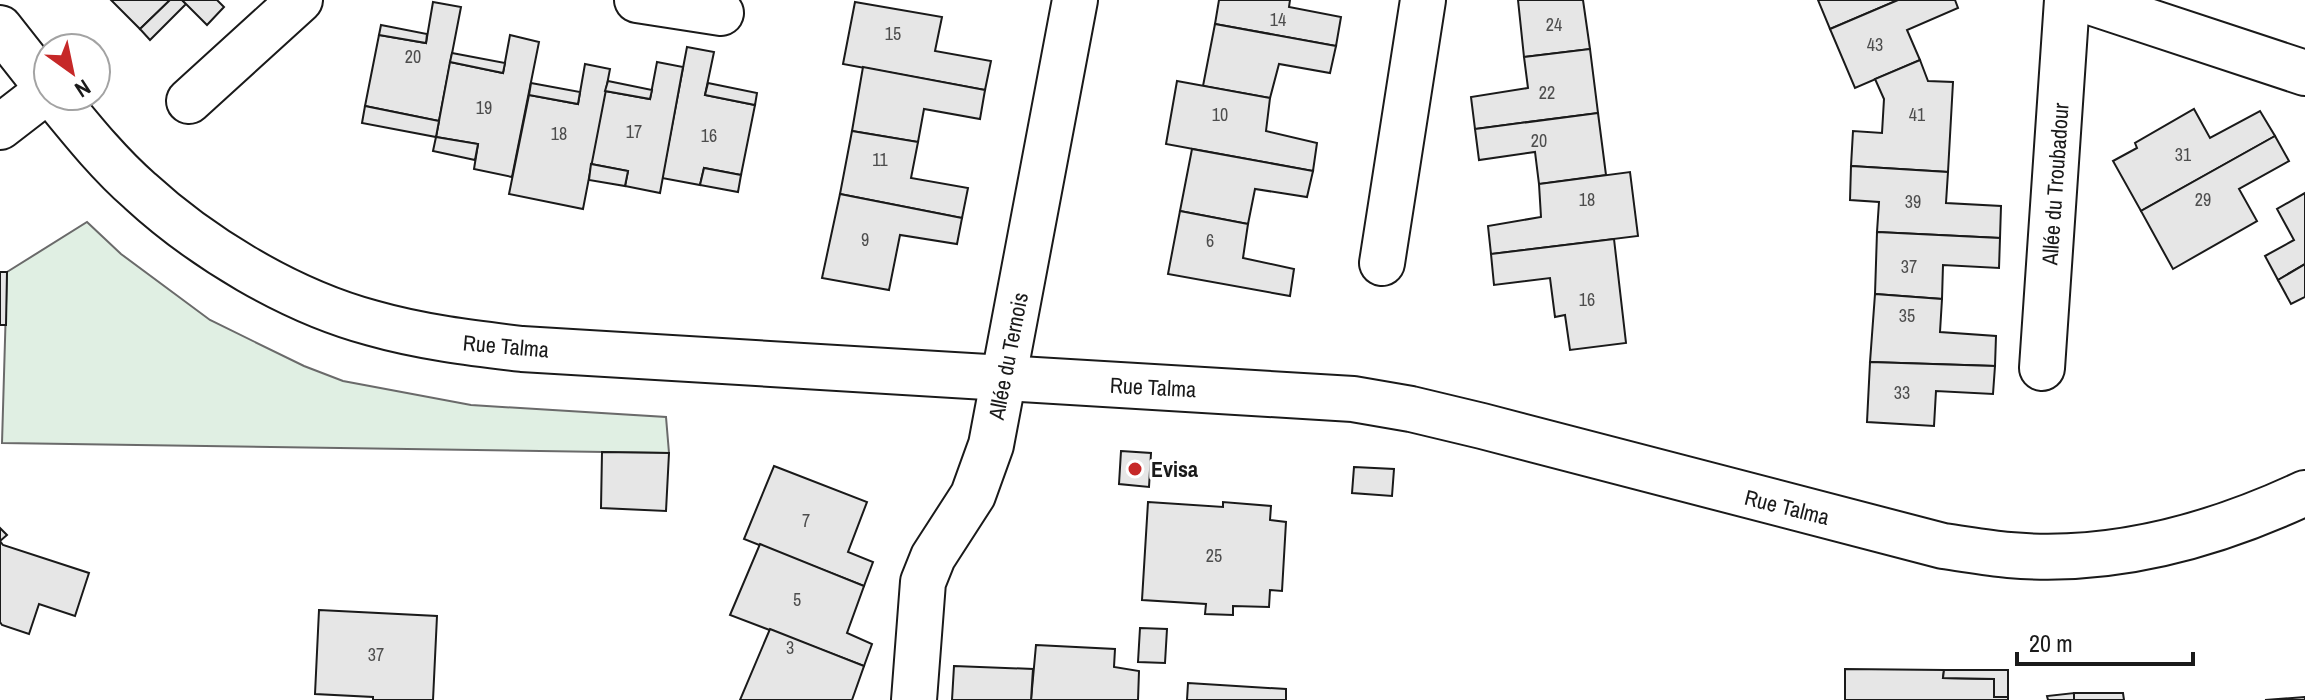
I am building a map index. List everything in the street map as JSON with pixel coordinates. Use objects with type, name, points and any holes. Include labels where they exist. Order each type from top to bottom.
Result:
[{"type":"street","points":[[189,101],[300,0]]},
{"type":"street","points":[[637,0],[721,13]]},
{"type":"street","name":"Allée du Ternois","points":[[914,700],[923,582],[933,557],[973,495],[991,445],[1075,0]]},
{"type":"street","points":[[1382,263],[1423,0]]},
{"type":"street","name":"Allée du Troubadour","points":[[2042,368],[2067,0]]},
{"type":"street","points":[[2084,0],[2305,73]]},
{"type":"street","points":[[0,28],[32,69]]},
{"type":"street","points":[[0,127],[32,102]]},
{"type":"street","name":"Rue Talma","points":[[68,112],[127,179],[166,215],[241,265],[332,309],[370,323],[459,342],[522,349],[1353,399],[1482,426],[1943,546],[2012,555],[2081,555],[2144,547],[2207,533],[2305,493]]},
{"type":"green space","points":[[87,222],[121,254],[210,320],[304,366],[343,381],[471,405],[666,417],[669,453],[2,443],[7,272]]},
{"type":"building","points":[[111,0],[170,0],[140,29]]},
{"type":"building","points":[[170,0],[182,0],[186,4],[150,40],[140,29]]},
{"type":"building","points":[[182,0],[217,0],[224,7],[207,25]]},
{"type":"building","points":[[1219,0],[1290,0],[1289,7],[1341,17],[1336,46],[1215,24]]},
{"type":"building","points":[[1518,0],[1583,0],[1590,49],[1524,57]]},
{"type":"building","points":[[1818,0],[1898,0],[1830,29]]},
{"type":"building","points":[[1898,0],[1955,0],[1958,8],[1907,30],[1920,60],[1855,88],[1830,29]]},
{"type":"building","points":[[433,2],[461,7],[439,121],[365,106],[379,35],[426,43]]},
{"type":"building","points":[[855,2],[942,17],[935,51],[991,61],[985,90],[843,64]]},
{"type":"building","points":[[1215,24],[1336,46],[1330,73],[1279,64],[1270,98],[1203,86]]},
{"type":"building","points":[[381,25],[427,34],[426,43],[379,35]]},
{"type":"building","points":[[510,35],[539,42],[512,177],[474,169],[478,144],[436,137],[450,62],[503,73]]},
{"type":"building","points":[[687,47],[714,52],[705,95],[755,105],[741,175],[704,168],[700,185],[662,178]]},
{"type":"building","points":[[1590,49],[1598,113],[1475,129],[1471,97],[1528,88],[1524,57]]},
{"type":"building","points":[[452,53],[505,63],[503,73],[450,62]]},
{"type":"building","points":[[1920,60],[1928,81],[1953,82],[1948,172],[1851,166],[1853,131],[1882,133],[1884,99],[1875,79]]},
{"type":"building","points":[[657,62],[683,67],[660,193],[625,186],[628,171],[591,164],[605,91],[650,99]]},
{"type":"building","points":[[585,64],[610,69],[583,209],[509,194],[529,95],[578,104]]},
{"type":"building","points":[[863,67],[985,90],[980,119],[924,109],[918,142],[852,131]]},
{"type":"building","points":[[608,81],[652,90],[650,99],[605,91]]},
{"type":"building","points":[[1177,81],[1270,98],[1266,131],[1317,143],[1313,171],[1166,144]]},
{"type":"building","points":[[531,83],[580,92],[578,104],[529,95]]},
{"type":"building","points":[[708,83],[757,93],[755,105],[705,95]]},
{"type":"building","points":[[365,106],[439,121],[436,137],[362,123]]},
{"type":"building","points":[[2194,109],[2210,138],[2260,111],[2275,136],[2141,211],[2113,161],[2137,148],[2135,143]]},
{"type":"building","points":[[1598,113],[1606,175],[1539,184],[1535,152],[1479,160],[1475,129]]},
{"type":"building","points":[[852,131],[918,142],[911,178],[968,188],[962,218],[840,194]]},
{"type":"building","points":[[2275,136],[2289,161],[2239,189],[2257,221],[2173,269],[2141,211]]},
{"type":"building","points":[[436,137],[478,144],[475,160],[433,151]]},
{"type":"building","points":[[1192,149],[1313,171],[1307,197],[1255,189],[1248,224],[1180,211]]},
{"type":"building","points":[[591,164],[628,171],[625,186],[589,180]]},
{"type":"building","points":[[1851,166],[1948,172],[1946,203],[2001,206],[2000,238],[1877,232],[1879,202],[1850,200]]},
{"type":"building","points":[[704,168],[741,175],[738,192],[700,185]]},
{"type":"building","points":[[1630,172],[1638,236],[1491,254],[1488,226],[1541,217],[1539,184]]},
{"type":"building","points":[[2305,193],[2305,264],[2278,280],[2265,256],[2294,240],[2277,209]]},
{"type":"building","points":[[840,194],[962,218],[957,244],[900,235],[889,290],[822,278]]},
{"type":"building","points":[[1180,211],[1248,224],[1243,258],[1294,269],[1290,296],[1168,274]]},
{"type":"building","points":[[1877,232],[2000,238],[1999,268],[1943,265],[1942,299],[1875,294]]},
{"type":"building","points":[[1614,239],[1626,343],[1570,350],[1565,315],[1555,317],[1550,278],[1494,285],[1491,254]]},
{"type":"building","points":[[2305,264],[2305,297],[2291,304],[2278,280]]},
{"type":"building","points":[[0,272],[7,272],[6,325],[0,325]]},
{"type":"building","points":[[1875,294],[1942,299],[1940,332],[1996,336],[1995,366],[1870,362]]},
{"type":"building","points":[[1870,362],[1995,366],[1993,394],[1936,391],[1934,426],[1867,422]]},
{"type":"building","name":"Evisa","points":[[1121,451],[1151,453],[1149,487],[1119,484]]},
{"type":"building","points":[[602,452],[669,453],[666,511],[601,508]]},
{"type":"building","points":[[774,466],[867,502],[848,552],[873,562],[864,586],[744,539]]},
{"type":"building","points":[[1354,467],[1394,469],[1392,496],[1352,493]]},
{"type":"building","points":[[1148,502],[1223,507],[1223,502],[1271,506],[1270,520],[1286,522],[1282,591],[1270,590],[1269,607],[1233,606],[1233,615],[1205,614],[1206,604],[1142,600]]},
{"type":"building","points":[[0,528],[7,535],[0,541]]},
{"type":"building","points":[[0,541],[3,545],[89,573],[75,616],[39,604],[29,634],[2,625]]},
{"type":"building","points":[[760,544],[864,586],[847,633],[872,644],[864,666],[730,615]]},
{"type":"building","points":[[319,610],[437,616],[433,700],[373,700],[373,697],[315,694]]},
{"type":"building","points":[[1140,628],[1167,629],[1165,663],[1138,662]]},
{"type":"building","points":[[770,629],[864,666],[852,700],[740,700]]},
{"type":"building","points":[[1036,645],[1115,649],[1114,667],[1139,671],[1138,700],[1031,700]]},
{"type":"building","points":[[954,666],[1033,669],[1031,700],[952,700]]},
{"type":"building","points":[[1845,669],[1944,670],[1943,678],[1994,679],[1994,697],[2008,697],[2008,700],[1845,700]]},
{"type":"building","points":[[1944,670],[2008,670],[2008,697],[1994,697],[1994,679],[1943,678]]},
{"type":"building","points":[[1188,683],[1286,689],[1286,700],[1187,700]]},
{"type":"building","points":[[2074,693],[2074,700],[2048,700],[2047,696]]},
{"type":"building","points":[[2074,693],[2123,693],[2124,700],[2074,700]]},
{"type":"building","points":[[2305,697],[2305,700],[2265,700]]},
{"type":"place","name":"Evisa","points":[[1135,469]]}]
